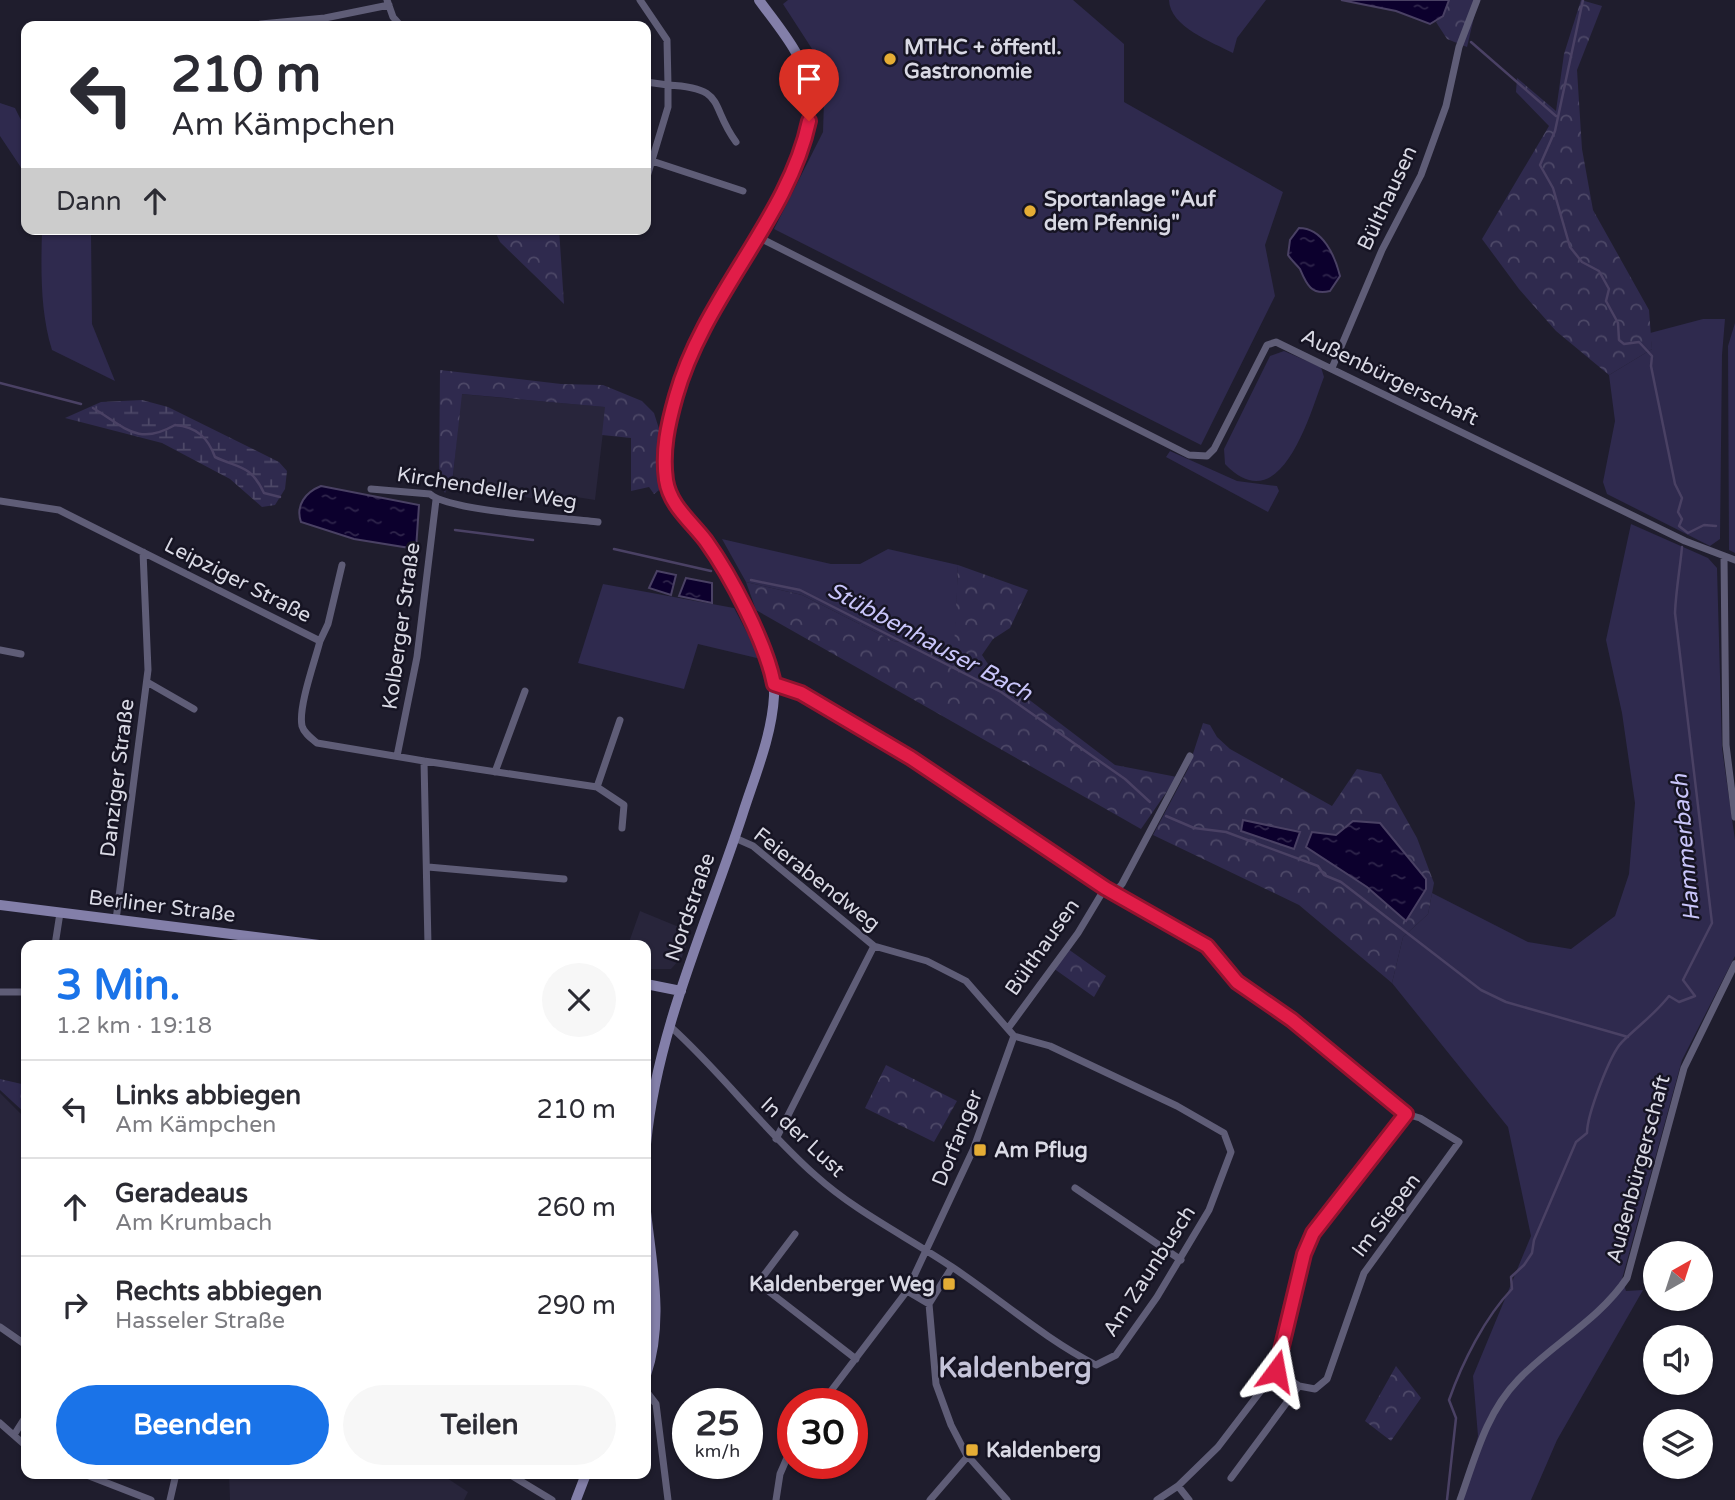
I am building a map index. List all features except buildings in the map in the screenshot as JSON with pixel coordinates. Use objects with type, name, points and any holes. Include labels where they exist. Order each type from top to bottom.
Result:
[{"type":"main road","points":[[759,0],[799,58],[806,76],[810,102],[804,143],[796,164],[697,338],[669,419],[665,457],[666,480],[673,501],[714,554],[765,650],[774,684]]},
{"type":"main road","name":"Nordstraße","points":[[651,1105],[681,990],[735,838],[763,748],[773,706],[774,684]]},
{"type":"main road","name":"Berliner Straße","points":[[0,905],[253,940]]},
{"type":"main road","points":[[651,985],[681,990]]},
{"type":"main road","points":[[651,1264],[656,1315],[651,1355]]},
{"type":"main road","points":[[576,1500],[584,1479]]},
{"type":"street","points":[[640,0],[667,40],[667,107],[651,164]]},
{"type":"street","name":"Bülthausen","points":[[1332,368],[1382,250],[1421,175],[1446,106],[1459,47],[1477,0]]},
{"type":"street","points":[[293,21],[325,18],[388,3],[398,21]]},
{"type":"street","points":[[651,83],[691,86],[711,95],[721,108],[725,127],[736,142]]},
{"type":"street","points":[[652,161],[743,191]]},
{"type":"street","name":"Außenbürgerschaft","points":[[756,236],[1189,455],[1207,456],[1214,449],[1270,343],[1282,343],[1685,541],[1735,560]]},
{"type":"street","name":"Kirchendeller Weg","points":[[371,489],[430,494],[436,500],[598,522]]},
{"type":"street","name":"Kolberger Straße","points":[[397,756],[417,657],[436,500]]},
{"type":"street","name":"Leipziger Straße","points":[[0,501],[59,510],[320,641],[302,726],[308,736],[317,743],[597,787]]},
{"type":"street","name":"Danziger Straße","points":[[116,919],[147,682],[143,552]]},
{"type":"street","points":[[1724,556],[1726,745],[1735,817]]},
{"type":"street","points":[[320,641],[328,624],[342,565]]},
{"type":"street","points":[[0,650],[21,654]]},
{"type":"street","name":"Danziger Straße","points":[[147,682],[194,709]]},
{"type":"street","name":"Im Siepen","points":[[774,684],[801,693],[945,779],[1105,888],[1207,946],[1237,982],[1292,1020],[1406,1114],[1420,1118],[1459,1142],[1364,1273],[1327,1379],[1315,1390],[1299,1386]]},
{"type":"street","points":[[495,772],[525,691]]},
{"type":"street","points":[[620,720],[597,787],[625,805],[622,828]]},
{"type":"street","points":[[1114,893],[1122,884],[1189,756]]},
{"type":"street","points":[[424,761],[428,940]]},
{"type":"street","name":"Feierabendweg","points":[[735,838],[753,846],[874,946],[927,961],[966,981],[1009,1027],[1014,1036]]},
{"type":"street","points":[[428,867],[564,879]]},
{"type":"street","name":"Bülthausen","points":[[1009,1027],[1078,933],[1105,888]]},
{"type":"street","points":[[56,940],[60,913]]},
{"type":"street","points":[[776,1139],[874,946]]},
{"type":"street","name":"Außenbürgerschaft","points":[[1460,1500],[1481,1438],[1503,1398],[1532,1366],[1611,1302],[1627,1279],[1684,1068],[1735,964]]},
{"type":"street","points":[[0,992],[21,992]]},
{"type":"street","name":"In der Lust","points":[[671,1027],[704,1058],[776,1139],[816,1177],[867,1216],[928,1252]]},
{"type":"street","name":"Dorfanger","points":[[833,1388],[907,1291],[928,1252],[973,1150],[1014,1036]]},
{"type":"street","name":"Am Zaunbusch","points":[[928,1252],[1096,1365],[1116,1355],[1181,1260],[1226,1172],[1231,1152],[1224,1133],[1177,1106],[1050,1046],[1014,1036]]},
{"type":"street","points":[[1157,1500],[1178,1486],[1217,1447],[1276,1371],[1301,1266],[1313,1233],[1406,1114]]},
{"type":"street","points":[[1075,1188],[1181,1260]]},
{"type":"street","points":[[794,1234],[758,1283],[856,1359]]},
{"type":"street","points":[[952,1267],[929,1304],[936,1384],[951,1425],[968,1456],[1007,1500]]},
{"type":"street","points":[[907,1291],[929,1304]]},
{"type":"street","points":[[0,1327],[21,1342]]},
{"type":"street","points":[[1230,1478],[1299,1386],[1276,1371]]},
{"type":"street","points":[[651,1398],[656,1404],[668,1500]]},
{"type":"street","points":[[0,1423],[21,1441]]},
{"type":"street","points":[[14,1435],[21,1424]]},
{"type":"street","points":[[930,1500],[968,1456]]},
{"type":"street","points":[[97,1479],[151,1500]]},
{"type":"street","points":[[170,1500],[175,1479]]},
{"type":"street","points":[[517,1479],[552,1500]]},
{"type":"street","points":[[776,1500],[779,1479]]},
{"type":"street","points":[[1178,1486],[1189,1500]]},
{"type":"shaded area","points":[[461,394],[606,407],[595,500],[576,497],[574,508],[542,505],[543,500],[524,497],[520,492],[452,487]]},
{"type":"shaded area","points":[[640,911],[691,932],[682,957],[671,969],[651,969],[651,940],[630,940]]},
{"type":"shaded area","points":[[0,1093],[21,1114],[21,1337],[0,1323]]},
{"type":"shaded area","points":[[229,1479],[448,1479],[468,1492],[464,1500],[230,1500]]},
{"type":"green space","name":"Sportanlage \"Auf dem Pfennig\"","points":[[788,0],[1073,0],[1124,44],[1124,102],[1283,192],[1265,245],[1275,296],[1201,445],[774,229],[823,132],[825,69],[783,4]]},
{"type":"green space","points":[[1169,0],[1266,0],[1237,38],[1233,53],[1184,26],[1171,10]]},
{"type":"green space","points":[[1449,0],[1478,0],[1467,47],[1447,39],[1436,22],[1443,16]]},
{"type":"green space","points":[[1581,0],[1602,6],[1577,70],[1582,149],[1593,210],[1649,310],[1652,349],[1609,375],[1556,331],[1519,289],[1482,239],[1549,126],[1516,92],[1517,78],[1556,111],[1564,54]]},
{"type":"green space","points":[[0,103],[15,108],[21,120],[21,168],[0,136]]},
{"type":"green space","points":[[42,235],[91,235],[92,324],[115,381],[52,350],[43,305]]},
{"type":"green space","points":[[497,235],[559,235],[564,304],[500,242]]},
{"type":"green space","points":[[1703,319],[1725,319],[1722,355],[1720,539],[1710,546],[1607,494],[1603,482],[1615,421],[1609,375],[1652,349],[1650,333]]},
{"type":"green space","points":[[1735,323],[1735,553],[1729,550],[1728,346]]},
{"type":"green space","points":[[1284,351],[1321,367],[1324,377],[1301,436],[1290,456],[1277,472],[1262,480],[1245,479],[1225,464],[1224,449],[1270,356]]},
{"type":"green space","points":[[440,370],[561,384],[603,385],[642,401],[654,413],[661,435],[663,487],[654,494],[649,487],[631,491],[631,438],[602,435],[605,407],[462,394],[453,475],[445,493],[439,482]]},
{"type":"green space","points":[[142,400],[168,407],[279,462],[287,471],[285,489],[275,505],[262,507],[230,479],[162,443],[65,418],[101,402]]},
{"type":"green space","points":[[1170,451],[1237,481],[1277,486],[1279,491],[1268,512],[1166,457]]},
{"type":"green space","points":[[1631,524],[1708,558],[1717,568],[1722,748],[1735,840],[1735,956],[1682,1060],[1622,1279],[1626,1291],[1643,1290],[1557,1440],[1531,1500],[1462,1500],[1478,1436],[1473,1376],[1531,1236],[1508,1127],[1392,983],[1403,937],[1428,914],[1432,893],[1528,942],[1571,949],[1615,916],[1629,874],[1635,803],[1622,713],[1606,640]]},
{"type":"green space","points":[[722,539],[831,564],[860,564],[888,549],[958,565],[955,649],[893,641],[802,595],[746,582]]},
{"type":"green space","points":[[958,565],[1028,590],[1010,628],[993,639],[982,655],[994,673],[1115,765],[1177,777],[1141,829],[756,610],[746,582],[802,595],[893,641],[954,649]]},
{"type":"green space","points":[[603,584],[734,608],[761,659],[698,644],[684,689],[578,663]]},
{"type":"green space","points":[[1203,723],[1210,725],[1217,737],[1230,749],[1332,806],[1357,769],[1381,774],[1417,838],[1434,883],[1428,914],[1403,937],[1392,983],[1299,905],[1153,835],[1188,769]]},
{"type":"green space","points":[[1068,949],[1106,976],[1094,997],[1053,968]]},
{"type":"green space","points":[[886,1065],[957,1101],[934,1142],[865,1108]]},
{"type":"green space","points":[[0,1079],[21,1084],[21,1109],[0,1090]]},
{"type":"green space","points":[[1396,1366],[1421,1398],[1391,1441],[1365,1421]]},
{"type":"water","points":[[1341,0],[1449,0],[1443,16],[1430,24],[1396,11]]},
{"type":"water","points":[[1299,228],[1307,229],[1321,238],[1335,260],[1340,276],[1330,291],[1318,292],[1310,287],[1288,255],[1290,240]]},
{"type":"water","points":[[321,486],[419,505],[416,549],[354,539],[301,522],[299,510],[303,500]]},
{"type":"water","points":[[657,571],[676,575],[671,595],[649,588]]},
{"type":"water","points":[[686,578],[712,583],[712,603],[679,596]]},
{"type":"water","points":[[1243,820],[1300,832],[1294,849],[1241,831]]},
{"type":"water","points":[[1353,821],[1380,823],[1426,879],[1426,889],[1406,921],[1367,887],[1306,847],[1312,832],[1336,835]]},
{"type":"waterway","points":[[1583,0],[1555,131],[1540,165],[1553,188],[1570,247],[1582,262],[1599,271],[1609,289],[1606,301],[1618,323],[1619,340],[1624,344],[1639,342],[1652,356],[1651,366],[1675,484],[1682,498],[1678,512],[1682,519],[1679,526],[1688,533],[1704,525],[1716,526]]},
{"type":"waterway","points":[[1471,42],[1556,116]]},
{"type":"waterway","name":"Stübbenhauser Bach","points":[[0,383],[81,404]]},
{"type":"waterway","name":"Stübbenhauser Bach","points":[[93,408],[124,428],[141,434],[151,434],[175,425],[190,428],[205,439],[215,457],[249,472],[264,493],[280,497]]},
{"type":"waterway","name":"Stübbenhauser Bach","points":[[455,530],[533,540]]},
{"type":"waterway","name":"Hammerbach","points":[[1447,1500],[1456,1418],[1449,1400],[1475,1341],[1512,1289],[1511,1277],[1532,1253],[1534,1240],[1576,1142],[1587,1133],[1595,1099],[1611,1059],[1622,1042],[1669,996],[1679,1002],[1695,996],[1683,980],[1712,923],[1675,613],[1682,547]]},
{"type":"waterway","name":"Stübbenhauser Bach","points":[[614,549],[711,571]]},
{"type":"waterway","name":"Stübbenhauser Bach","points":[[751,580],[800,590],[1001,692],[1125,779],[1150,802]]},
{"type":"waterway","name":"Stübbenhauser Bach","points":[[1166,816],[1194,828],[1226,832],[1318,866],[1324,875],[1341,882],[1481,990],[1506,1002],[1628,1037]]},
{"type":"place","name":"MTHC + öffentl. Gastronomie","points":[[890,59]]},
{"type":"place","name":"Sportanlage \"Auf dem Pfennig\"","points":[[1030,211]]},
{"type":"place","name":"Am Pflug","points":[[980,1150]]},
{"type":"place","name":"Kaldenberger Weg","points":[[949,1284]]},
{"type":"place","name":"Kaldenberg","points":[[972,1450]]},
{"type":"district","name":"Kaldenberg","points":[[1015,1367]]},
{"type":"route","points":[[809,121],[796,164],[707,317],[688,360],[666,436],[668,491],[678,510],[714,554],[765,650],[774,684],[801,693],[911,758],[957,786],[1105,888],[1207,946],[1237,982],[1292,1020],[1406,1114],[1313,1233],[1304,1254],[1276,1371]]}]
